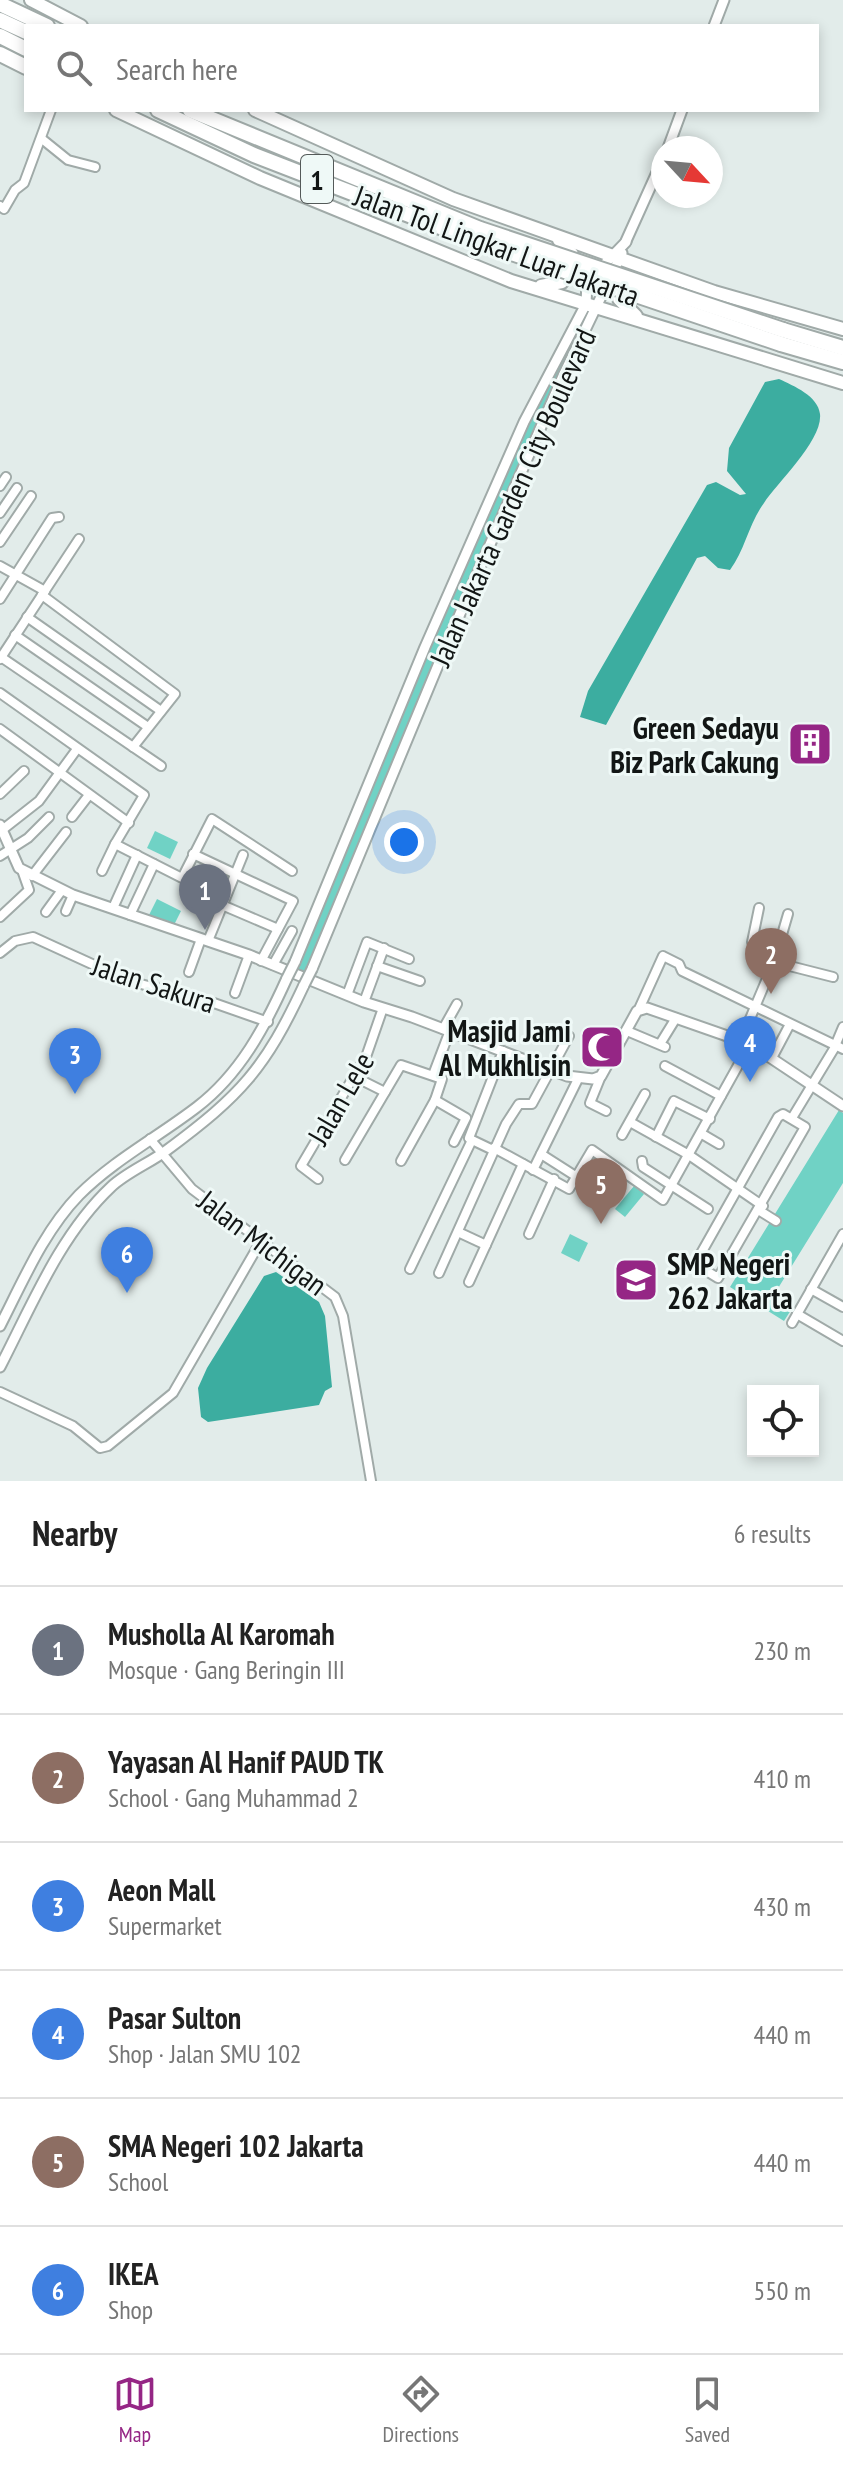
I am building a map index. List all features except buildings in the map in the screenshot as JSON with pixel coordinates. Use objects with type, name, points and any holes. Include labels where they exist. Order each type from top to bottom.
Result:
[{"type":"highway","points":[[31,0],[77,24]]},
{"type":"highway","points":[[0,4],[43,24]]},
{"type":"highway","points":[[0,20],[24,31]]},
{"type":"highway","points":[[0,36],[24,48]]},
{"type":"highway","points":[[0,54],[24,68]]},
{"type":"highway","points":[[0,60],[24,68]]},
{"type":"highway","points":[[120,112],[317,203],[525,286],[843,383]]},
{"type":"highway","name":"Jalan Tol Lingkar Luar Jakarta","points":[[162,112],[254,155],[480,236],[782,337],[843,362]]},
{"type":"highway","name":"Jalan Tol Lingkar Luar Jakarta","points":[[195,112],[480,236]]},
{"type":"highway","points":[[260,112],[453,199],[714,292],[843,329]]},
{"type":"highway","points":[[525,286],[555,286],[569,275],[572,254],[549,233]]},
{"type":"highway","points":[[652,326],[622,305],[619,287],[632,270],[668,275]]},
{"type":"highway","name":"Jalan Tol Lingkar Luar Jakarta","points":[[782,337],[843,348]]},
{"type":"street","points":[[715,24],[724,0]]},
{"type":"street","points":[[0,206],[4,209],[15,190],[24,183],[50,112]]},
{"type":"street","points":[[672,136],[681,112]]},
{"type":"street","points":[[42,139],[68,160],[95,167]]},
{"type":"street","name":"Jalan Jakarta Garden City Boulevard","points":[[0,1326],[37,1255],[78,1196],[198,1106],[251,1050],[268,1022],[439,615],[524,422],[591,306],[651,186]]},
{"type":"street","name":"Jalan Jakarta Garden City Boulevard","points":[[0,1367],[54,1263],[88,1212],[114,1184],[160,1155],[236,1096],[265,1061],[312,969],[455,623],[540,429],[591,306],[591,275],[616,257]]},
{"type":"street","points":[[524,422],[540,429]]},
{"type":"street","points":[[0,486],[6,477]]},
{"type":"street","points":[[0,513],[17,488]]},
{"type":"street","points":[[0,542],[31,496]]},
{"type":"street","points":[[0,599],[52,518],[59,517]]},
{"type":"street","points":[[79,539],[1,654],[161,766]]},
{"type":"street","points":[[0,566],[44,593],[175,695],[133,747]]},
{"type":"street","points":[[439,615],[455,623]]},
{"type":"street","points":[[27,617],[161,711]]},
{"type":"street","points":[[15,635],[148,727]]},
{"type":"street","points":[[0,693],[144,795],[102,871]]},
{"type":"street","points":[[0,729],[129,823]]},
{"type":"street","points":[[0,917],[29,890],[1,828],[39,801],[77,749]]},
{"type":"street","points":[[0,794],[24,771]]},
{"type":"street","points":[[72,817],[89,795]]},
{"type":"street","points":[[0,856],[49,817]]},
{"type":"street","points":[[115,844],[182,878],[210,819],[292,871]]},
{"type":"street","points":[[32,876],[66,832]]},
{"type":"street","points":[[193,854],[293,901],[261,961]]},
{"type":"street","points":[[113,908],[137,855]]},
{"type":"street","points":[[189,972],[243,855]]},
{"type":"street","points":[[130,915],[154,864]]},
{"type":"street","points":[[22,870],[73,895],[249,955],[364,1002],[578,1079],[601,1076]]},
{"type":"street","points":[[46,912],[62,890]]},
{"type":"street","points":[[66,911],[73,895]]},
{"type":"street","points":[[222,905],[278,929]]},
{"type":"street","points":[[759,908],[752,943],[777,950]]},
{"type":"street","points":[[459,1133],[571,1189],[592,1150],[663,1200],[710,1119],[745,1042],[788,914]]},
{"type":"street","points":[[273,965],[292,931]]},
{"type":"street","name":"Jalan Sakura","points":[[0,953],[15,941],[33,937],[129,981],[211,1002],[268,1022]]},
{"type":"street","points":[[347,995],[365,943],[409,959]]},
{"type":"street","points":[[364,1002],[384,948]]},
{"type":"street","points":[[235,993],[249,955]]},
{"type":"street","points":[[606,1111],[590,1103],[662,957],[679,964],[680,971],[838,1047]]},
{"type":"street","points":[[774,962],[833,977]]},
{"type":"street","points":[[377,966],[420,981]]},
{"type":"street","points":[[433,1075],[457,1004]]},
{"type":"street","name":"Jalan Lele","points":[[318,1179],[301,1166],[355,1077],[383,1008]]},
{"type":"street","points":[[639,1009],[647,1008],[745,1042],[811,1086],[842,1102]]},
{"type":"street","points":[[627,1031],[662,1046],[676,1018]]},
{"type":"street","points":[[772,1058],[790,1024]]},
{"type":"street","points":[[792,1118],[838,1047],[843,1027]]},
{"type":"street","points":[[439,1273],[517,1105],[531,1105],[569,1036]]},
{"type":"street","points":[[410,1269],[470,1139],[503,1051]]},
{"type":"street","points":[[345,1160],[401,1065],[442,1080],[435,1100],[401,1161]]},
{"type":"street","points":[[665,1066],[721,1096]]},
{"type":"street","points":[[355,1077],[385,1092]]},
{"type":"street","points":[[533,1170],[578,1079]]},
{"type":"street","points":[[622,1135],[645,1094]]},
{"type":"street","points":[[435,1100],[465,1117],[454,1142]]},
{"type":"street","points":[[656,1137],[674,1101],[710,1119]]},
{"type":"street","points":[[779,1114],[792,1118],[805,1127],[721,1277],[695,1267],[779,1114]]},
{"type":"street","points":[[630,1122],[738,1187],[776,1221]]},
{"type":"street","points":[[702,1134],[719,1144]]},
{"type":"street","name":"Jalan Michigan","points":[[150,1139],[160,1155],[192,1189],[335,1297],[343,1316],[371,1481]]},
{"type":"street","points":[[541,1154],[577,1177]]},
{"type":"street","points":[[642,1161],[643,1167],[708,1209]]},
{"type":"street","points":[[469,1282],[523,1164]]},
{"type":"street","points":[[529,1234],[554,1179]]},
{"type":"street","points":[[458,1232],[486,1245]]},
{"type":"street","points":[[843,1234],[794,1318],[843,1341]]},
{"type":"street","points":[[0,1392],[73,1426],[100,1448],[108,1446],[173,1393],[261,1241]]},
{"type":"street","points":[[811,1289],[843,1307]]},
{"type":"shaded area","points":[[596,308],[308,977],[291,970],[524,422],[582,310]]},
{"type":"shaded area","points":[[779,379],[804,392],[818,408],[819,424],[807,448],[759,511],[730,570],[718,568],[705,556],[697,558],[606,725],[580,717],[588,691],[707,485],[716,482],[740,495],[746,494],[727,471],[729,448],[765,382]]},
{"type":"shaded area","points":[[155,831],[178,842],[170,859],[147,848]]},
{"type":"shaded area","points":[[157,899],[181,911],[173,927],[149,915]]},
{"type":"shaded area","points":[[839,1110],[843,1113],[843,1183],[772,1298],[791,1310],[784,1321],[730,1287]]},
{"type":"shaded area","points":[[634,1186],[644,1194],[625,1217],[615,1209]]},
{"type":"shaded area","points":[[570,1234],[588,1243],[579,1262],[561,1253]]},
{"type":"shaded area","points":[[276,1272],[319,1302],[325,1316],[332,1387],[325,1391],[319,1405],[208,1422],[201,1417],[198,1388],[207,1368],[264,1276]]},
{"type":"place","name":"Green Sedayu Biz Park Cakung","points":[[810,744]]},
{"type":"place","name":"Musholla Al Karomah","points":[[205,930]]},
{"type":"place","name":"Yayasan Al Hanif PAUD TK","points":[[771,994]]},
{"type":"place","name":"Masjid Jami Al Mukhlisin","points":[[602,1047]]},
{"type":"place","name":"Pasar Sulton","points":[[750,1082]]},
{"type":"place","name":"Aeon Mall","points":[[75,1094]]},
{"type":"place","name":"SMA Negeri 102 Jakarta","points":[[601,1224]]},
{"type":"place","name":"SMP Negeri 262 Jakarta","points":[[636,1280]]},
{"type":"place","name":"IKEA","points":[[127,1293]]}]
